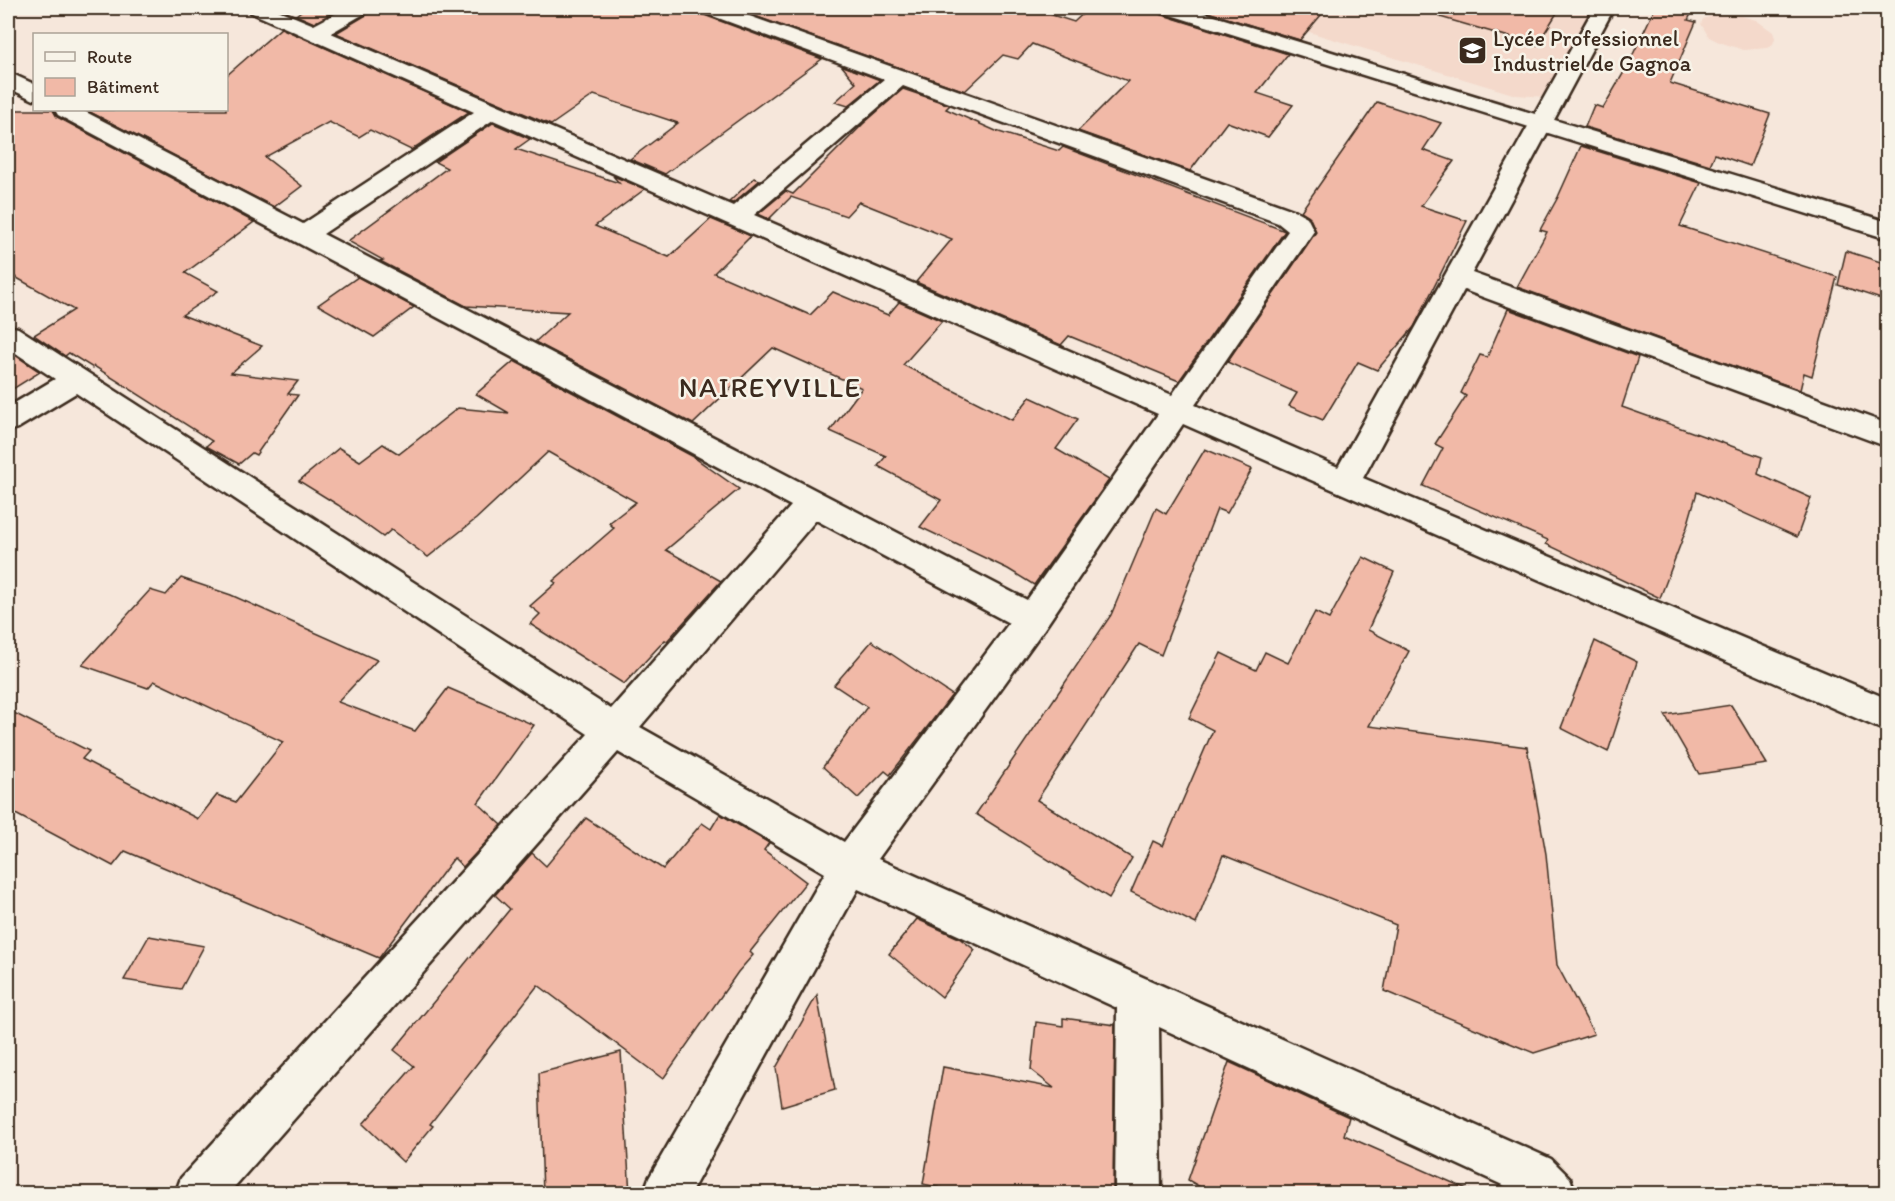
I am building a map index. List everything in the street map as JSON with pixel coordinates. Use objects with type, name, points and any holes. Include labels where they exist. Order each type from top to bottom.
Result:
[{"type":"street","points":[[257,8],[1345,483],[1887,716]]},
{"type":"street","points":[[315,33],[360,8]]},
{"type":"street","points":[[665,1194],[850,866],[1032,619],[1301,231],[1298,223],[1276,213],[710,8]]},
{"type":"street","points":[[1168,8],[1887,231]]},
{"type":"street","points":[[1345,483],[1604,8]]},
{"type":"street","points":[[736,217],[900,77]]},
{"type":"street","points":[[8,79],[33,92]]},
{"type":"street","points":[[304,235],[492,110]]},
{"type":"street","points":[[68,111],[1032,619]]},
{"type":"street","points":[[1456,277],[1887,436]]},
{"type":"street","points":[[8,335],[614,731],[850,866],[1535,1175],[1554,1194]]},
{"type":"street","points":[[8,420],[76,380]]},
{"type":"street","points":[[197,1194],[614,731],[813,503]]},
{"type":"street","points":[[1138,995],[1138,1194]]},
{"type":"shaded area","name":"Lycée Professionnel Industriel de Gagnoa","points":[[1230,8],[1595,8],[1546,97],[1516,95]]},
{"type":"shaded area","points":[[1719,13],[1731,13],[1756,20],[1773,32],[1775,38],[1773,44],[1767,48],[1744,50],[1709,37],[1701,24],[1703,19]]},
{"type":"building","points":[[305,8],[342,8],[314,23],[296,15]]},
{"type":"building","points":[[372,8],[697,8],[701,14],[822,59],[665,174],[630,159],[678,123],[594,95],[551,125],[336,33],[368,14]]},
{"type":"building","points":[[732,8],[1030,8],[1074,22],[1089,8],[1156,8],[1160,14],[1288,54],[1257,93],[1293,105],[1268,137],[1227,122],[1190,171],[1078,131],[1128,81],[1032,44],[1018,59],[1003,55],[965,91]]},
{"type":"building","points":[[1194,8],[1327,8],[1300,40]]},
{"type":"building","points":[[1442,8],[1560,8],[1537,45],[1440,17]]},
{"type":"building","points":[[1655,8],[1694,8],[1688,20],[1696,22],[1670,83],[1770,114],[1750,166],[1715,154],[1710,165],[1585,127],[1594,105],[1603,108],[1627,67]]},
{"type":"building","points":[[281,28],[469,112],[411,150],[370,130],[359,137],[329,122],[265,157],[302,186],[274,207],[88,111],[228,111],[228,74]]},
{"type":"building","points":[[841,65],[880,80],[848,106],[835,102],[856,83]]},
{"type":"building","points":[[903,89],[950,105],[946,109],[996,131],[1059,151],[1063,147],[1285,231],[1179,381],[1069,336],[1061,345],[916,282],[952,239],[859,202],[846,216],[791,197],[769,219],[758,214],[786,191],[793,194],[863,124]]},
{"type":"building","points":[[1377,102],[1441,123],[1423,150],[1454,161],[1421,206],[1467,221],[1414,327],[1377,370],[1358,362],[1323,420],[1289,406],[1297,393],[1227,362],[1316,232],[1309,216],[1301,211]]},
{"type":"building","points":[[8,110],[54,111],[57,117],[254,222],[185,273],[218,291],[182,315],[262,346],[231,373],[298,381],[288,394],[298,395],[256,455],[252,453],[239,464],[206,446],[212,441],[94,366],[93,368],[69,353],[65,356],[34,335],[74,310],[8,273]]},
{"type":"building","points":[[493,123],[530,139],[516,149],[619,183],[613,176],[645,189],[595,226],[669,257],[711,219],[751,236],[714,273],[810,315],[833,292],[888,315],[899,302],[942,321],[903,365],[1012,420],[1030,397],[1078,419],[1056,449],[1109,480],[1034,585],[1008,569],[920,527],[941,500],[878,466],[886,456],[830,431],[862,388],[773,348],[693,424],[535,342],[568,312],[466,306],[380,261],[383,260],[348,241],[447,168],[435,162]]},
{"type":"building","points":[[1581,146],[1701,183],[1680,226],[1837,277],[1812,376],[1804,373],[1800,390],[1517,287],[1547,232],[1540,230]]},
{"type":"building","points":[[754,178],[760,180],[733,203],[729,202]]},
{"type":"building","points":[[1846,251],[1887,264],[1887,301],[1838,285]]},
{"type":"building","points":[[358,277],[414,307],[374,337],[318,305]]},
{"type":"building","points":[[1508,309],[1638,357],[1622,407],[1762,457],[1758,474],[1811,498],[1797,537],[1697,492],[1687,527],[1660,598],[1546,544],[1548,540],[1423,486],[1443,448],[1435,444],[1466,396],[1461,393],[1480,355],[1487,357]]},
{"type":"building","points":[[8,352],[40,372],[8,392]]},
{"type":"building","points":[[514,361],[692,456],[739,489],[666,550],[721,581],[667,641],[665,640],[624,684],[530,624],[540,614],[530,606],[556,583],[553,581],[614,528],[609,523],[636,502],[548,452],[476,519],[428,557],[391,530],[383,537],[299,481],[339,448],[360,461],[383,444],[399,454],[458,408],[509,413],[476,394]]},
{"type":"building","points":[[1205,449],[1252,469],[1227,513],[1217,509],[1161,655],[1139,644],[1037,800],[1132,858],[1109,898],[976,814],[1111,615],[1156,508],[1166,514]]},
{"type":"building","points":[[1363,557],[1394,572],[1368,630],[1409,651],[1369,726],[1527,747],[1546,854],[1557,965],[1594,1034],[1534,1053],[1384,991],[1396,925],[1223,855],[1196,924],[1131,892],[1153,841],[1163,846],[1213,730],[1189,718],[1221,653],[1256,670],[1265,652],[1288,663],[1315,612],[1329,619]]},
{"type":"building","points":[[181,578],[231,595],[377,660],[338,702],[415,731],[448,688],[534,725],[478,803],[502,825],[463,867],[454,858],[379,958],[125,851],[113,866],[8,810],[8,710],[89,751],[82,759],[198,819],[217,795],[236,802],[283,742],[154,681],[148,688],[82,665],[150,590],[166,595]]},
{"type":"building","points":[[872,641],[952,695],[890,775],[885,771],[858,798],[823,767],[867,707],[834,685]]},
{"type":"building","points":[[1595,641],[1637,662],[1608,752],[1561,728]]},
{"type":"building","points":[[1731,705],[1767,764],[1699,774],[1665,715]]},
{"type":"building","points":[[720,814],[769,843],[764,850],[806,882],[750,952],[753,955],[738,972],[663,1079],[538,985],[430,1124],[433,1126],[403,1162],[363,1124],[414,1066],[394,1050],[510,909],[495,895],[532,853],[546,866],[586,818],[663,869],[702,823],[711,829]]},
{"type":"building","points":[[917,919],[959,938],[975,950],[942,997],[889,954]]},
{"type":"building","points":[[149,936],[204,946],[181,989],[124,980]]},
{"type":"building","points":[[817,995],[835,1090],[782,1106],[776,1068]]},
{"type":"building","points":[[1063,1018],[1115,1025],[1113,1194],[968,1194],[923,1184],[943,1067],[1054,1088],[1031,1070],[1036,1022],[1063,1026]]},
{"type":"building","points":[[621,1052],[630,1194],[543,1194],[539,1073]]},
{"type":"building","points":[[1229,1062],[1349,1117],[1344,1135],[1478,1194],[1212,1194],[1188,1180]]},
{"type":"place","name":"Lycée Professionnel Industriel de Gagnoa","points":[[1472,51]]},
{"type":"district","name":"NAIREYVILLE","points":[[770,387]]}]
